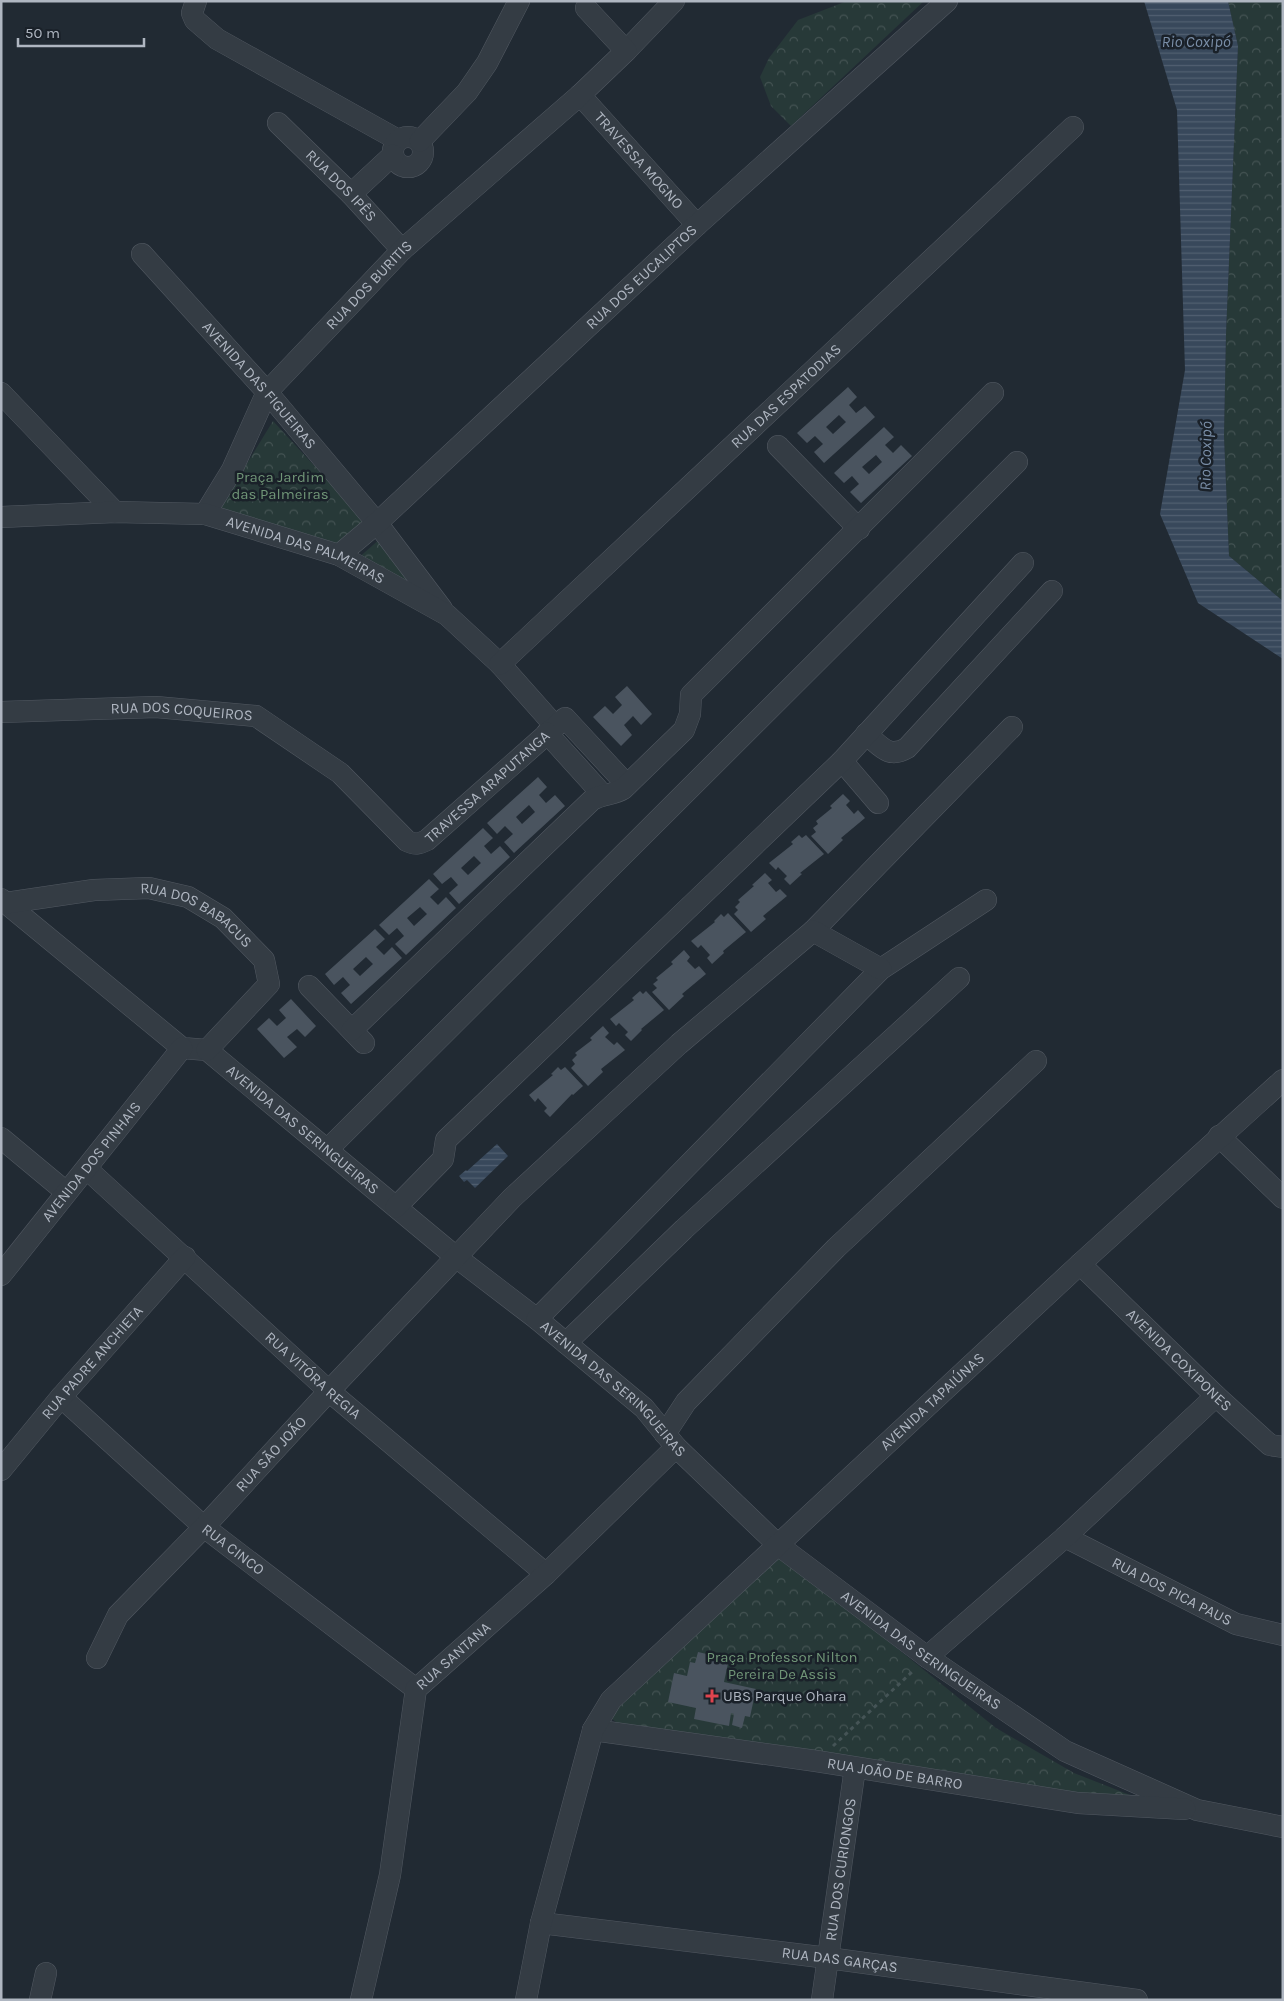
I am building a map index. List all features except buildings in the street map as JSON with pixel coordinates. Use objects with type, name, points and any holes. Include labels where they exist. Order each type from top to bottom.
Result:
[{"type":"street","points":[[196,1],[192,12],[195,20],[217,39],[396,148]]},
{"type":"street","points":[[351,194],[396,148],[405,136],[413,137],[420,141],[467,92],[487,63],[519,1]]},
{"type":"street","name":"RUA DOS BURITIS","points":[[205,514],[232,470],[267,392],[402,250],[580,95],[674,1]]},
{"type":"street","name":"RUA DOS EUCALIPTOS","points":[[339,555],[377,523],[697,225],[947,1]]},
{"type":"street","points":[[586,8],[626,51]]},
{"type":"street","name":"TRAVESSA MOGNO","points":[[580,95],[697,225]]},
{"type":"street","name":"RUA DOS IPÊS","points":[[278,123],[351,194],[402,250]]},
{"type":"street","name":"RUA DAS ESPATODIAS","points":[[500,664],[1073,127]]},
{"type":"street","name":"AVENIDA DAS FIGUEIRAS","points":[[142,254],[267,392],[377,523],[447,615]]},
{"type":"street","points":[[1,393],[115,512]]},
{"type":"street","points":[[309,986],[358,1037],[592,800],[602,795],[618,792],[684,730],[690,714],[691,695],[994,393]]},
{"type":"street","points":[[778,446],[859,529]]},
{"type":"street","points":[[328,1149],[1017,462]]},
{"type":"street","name":"AVENIDA DAS PALMEIRAS","points":[[1,517],[115,512],[205,514],[339,555],[447,615],[500,664],[556,726]]},
{"type":"street","points":[[396,1206],[443,1159],[446,1140],[842,761],[1023,563]]},
{"type":"street","points":[[866,734],[887,752],[897,753],[907,748],[1052,591]]},
{"type":"street","name":"RUA DOS COQUEIROS","points":[[1,712],[156,707],[256,716],[340,773],[406,841]]},
{"type":"street","points":[[556,726],[627,785]]},
{"type":"street","points":[[556,726],[602,795]]},
{"type":"street","name":"TRAVESSA ARAPUTANGA","points":[[406,841],[420,844],[427,840],[556,726]]},
{"type":"street","name":"RUA SÃO JOÃO","points":[[97,1658],[118,1615],[204,1528],[329,1391],[512,1198],[680,1044],[813,931],[1012,727]]},
{"type":"street","points":[[842,761],[878,802]]},
{"type":"street","name":"RUA DOS BABACUS","points":[[3,901],[94,890],[149,888],[188,897],[223,918],[264,960],[269,984],[207,1050]]},
{"type":"street","points":[[536,1319],[881,968],[986,900]]},
{"type":"street","points":[[3,901],[182,1048],[207,1050]]},
{"type":"street","points":[[813,931],[881,968]]},
{"type":"street","points":[[566,1343],[684,1229],[959,978]]},
{"type":"street","name":"AVENIDA DOS PINHAIS","points":[[1,1275],[182,1048]]},
{"type":"street","name":"AVENIDA DAS SERINGUEIRAS","points":[[207,1050],[456,1257],[566,1343],[644,1408],[670,1440],[778,1545],[927,1657],[1065,1751],[1197,1810],[1283,1827]]},
{"type":"street","name":"RUA SANTANA","points":[[361,2000],[390,1875],[416,1689],[546,1574],[670,1440],[686,1402],[836,1248],[1036,1061]]},
{"type":"street","name":"AVENIDA TAPAIÚNAS","points":[[526,2000],[541,1923],[594,1730],[612,1700],[1080,1264],[1283,1080]]},
{"type":"street","points":[[1219,1136],[1283,1198]]},
{"type":"street","points":[[1,1138],[66,1192]]},
{"type":"street","name":"RUA VITÓRA REGIA","points":[[86,1169],[185,1257],[329,1391],[546,1574]]},
{"type":"street","name":"RUA PADRE ANCHIETA","points":[[1,1470],[61,1397],[185,1257]]},
{"type":"street","name":"AVENIDA COXIPONES","points":[[1080,1264],[1216,1396],[1270,1445],[1283,1447]]},
{"type":"street","points":[[927,1657],[1064,1537],[1216,1396]]},
{"type":"street","name":"RUA CINCO","points":[[61,1397],[204,1528],[416,1689]]},
{"type":"street","name":"RUA DOS PICA PAUS","points":[[1064,1537],[1236,1624],[1283,1635]]},
{"type":"street","name":"RUA JOÃO DE BARRO","points":[[594,1730],[816,1761],[1078,1804],[1197,1810]]},
{"type":"street","name":"RUA DOS CURIONGOS","points":[[822,2000],[855,1768]]},
{"type":"street","name":"RUA DAS GARÇAS","points":[[541,1923],[828,1958],[1137,2000]]},
{"type":"street","points":[[40,2000],[46,1973]]},
{"type":"path","points":[[816,1761],[927,1657]]},
{"type":"green space","points":[[847,1],[924,1],[791,126],[771,106],[760,77],[769,58],[798,20]]},
{"type":"green space","points":[[1228,1],[1283,1],[1283,601],[1229,556],[1224,436],[1226,334],[1238,46]]},
{"type":"green space","name":"Praça Jardim das Palmeiras","points":[[273,421],[368,524],[338,549],[218,511]]},
{"type":"green space","points":[[381,538],[429,599],[356,560]]},
{"type":"green space","name":"Praça Professor Nilton Pereira De Assis","points":[[780,1554],[996,1728],[1074,1773],[1130,1795],[1127,1798],[1075,1800],[617,1723],[609,1716]]},
{"type":"water","name":"Rio Coxipó","points":[[1144,1],[1228,1],[1238,46],[1226,334],[1224,436],[1229,556],[1283,601],[1283,659],[1198,603],[1160,514],[1185,370],[1177,110]]},
{"type":"water","points":[[497,1144],[508,1156],[475,1188],[467,1180],[464,1182],[459,1176]]},
{"type":"place","name":"UBS Parque Ohara","points":[[712,1696]]}]
